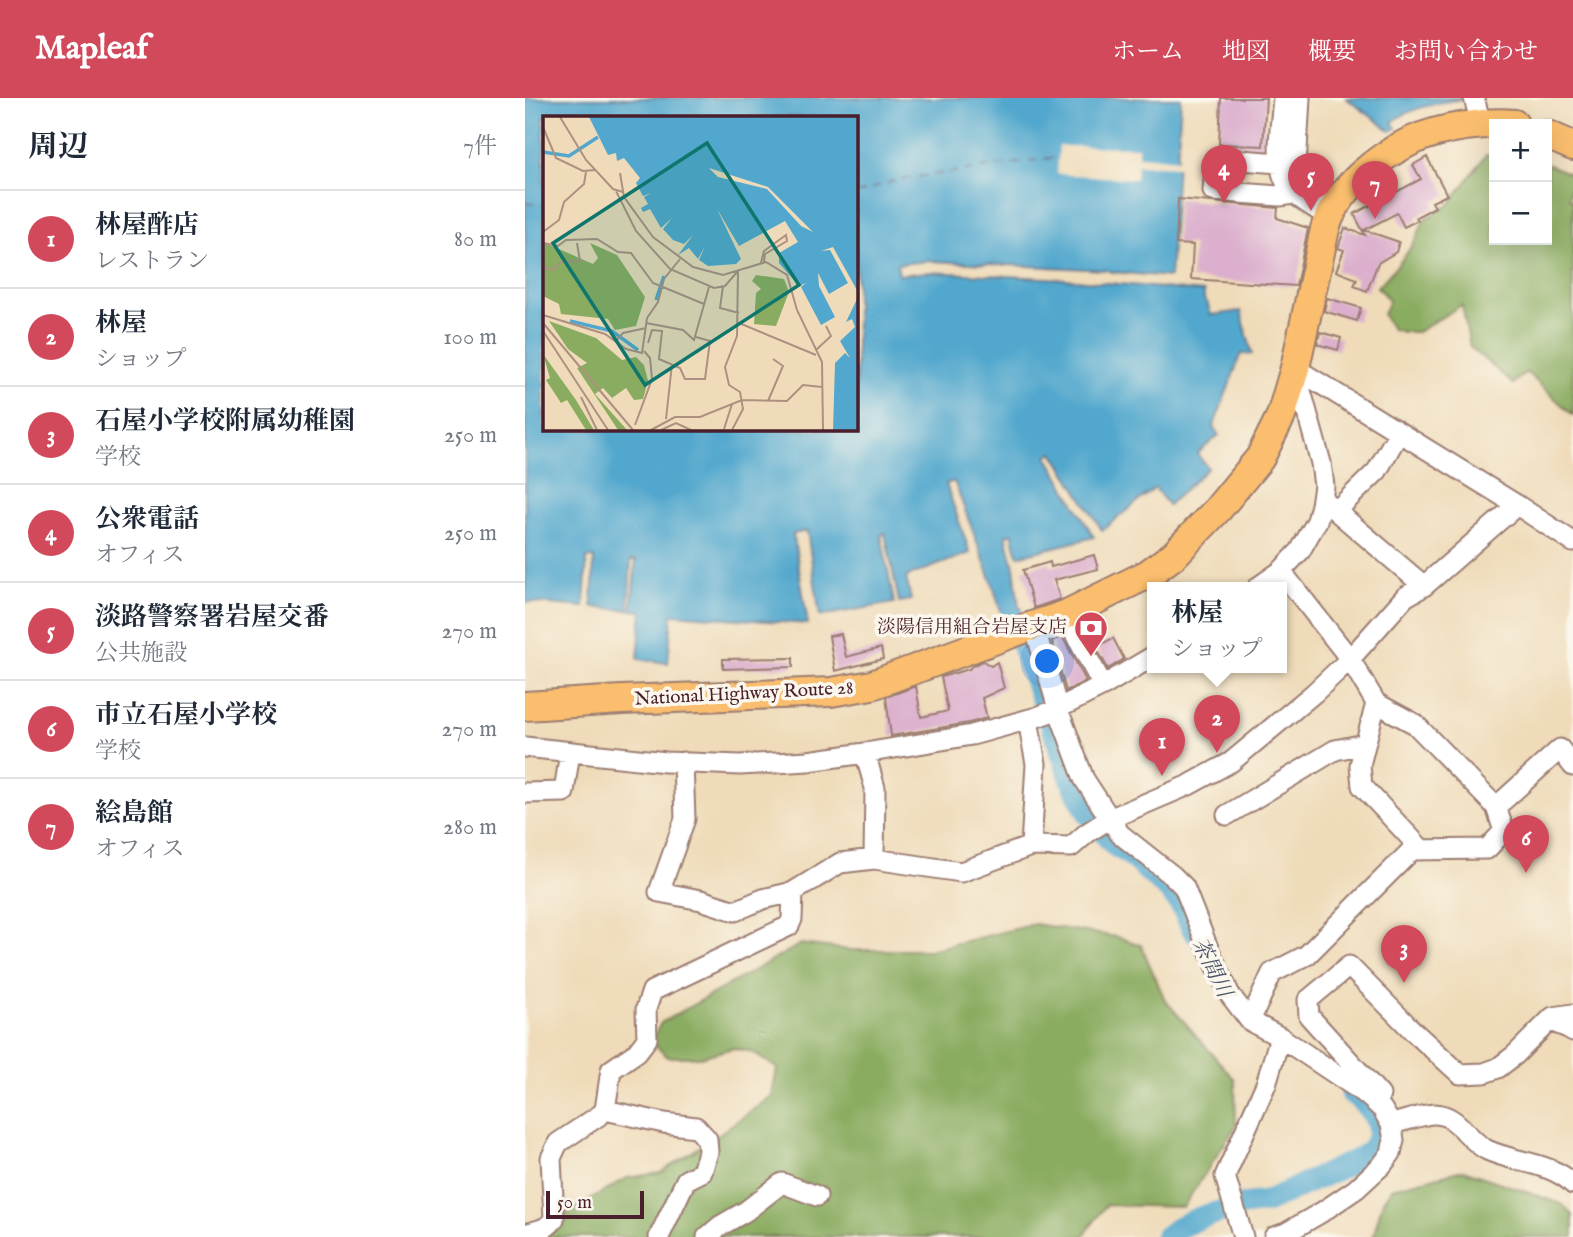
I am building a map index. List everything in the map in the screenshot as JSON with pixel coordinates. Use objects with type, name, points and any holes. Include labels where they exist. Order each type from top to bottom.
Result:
[{"type":"highway","points":[[1333,209],[1346,190],[1372,165],[1404,144],[1435,132],[1477,110],[1501,119]]},
{"type":"highway","points":[[1552,137],[1573,146]]},
{"type":"highway","name":"National Highway Route 28","points":[[525,706],[831,692],[872,685],[1065,615],[1148,574],[1174,555],[1218,509],[1260,458],[1282,416],[1333,209]]},
{"type":"street","points":[[1283,98],[1279,163],[1285,181],[1294,194]]},
{"type":"street","points":[[1300,98],[1296,167],[1305,184],[1333,209]]},
{"type":"street","points":[[1279,163],[1216,158],[1213,191],[1280,196],[1294,194],[1333,209]]},
{"type":"street","points":[[1295,368],[1571,536]]},
{"type":"street","points":[[1295,368],[1321,463],[1329,505],[1424,586]]},
{"type":"street","points":[[1265,582],[1281,571],[1300,551],[1329,505],[1377,471],[1399,432]]},
{"type":"street","points":[[683,762],[685,819],[659,891],[736,911],[763,899],[793,892],[840,863],[874,859],[961,872],[1031,846],[1071,847],[1100,825],[1231,762],[1314,693],[1350,659],[1405,597],[1424,586],[1517,505]]},
{"type":"street","points":[[1250,1021],[1272,973],[1307,955],[1412,850],[1487,849],[1504,831],[1496,807],[1415,724],[1375,703],[1350,659],[1281,571]]},
{"type":"street","points":[[1065,615],[1103,686]]},
{"type":"street","points":[[1022,629],[1044,714],[1084,779],[1100,825],[1120,834],[1184,887],[1230,995],[1250,1021],[1280,1037],[1367,1095],[1387,1117]]},
{"type":"street","points":[[525,747],[740,765],[808,761],[972,735],[1044,714],[1103,686],[1147,660]]},
{"type":"street","points":[[1375,703],[1360,765],[1362,786],[1422,850]]},
{"type":"street","points":[[1031,846],[1036,764],[1044,714]]},
{"type":"street","points":[[1227,815],[1335,750],[1365,744]]},
{"type":"street","points":[[1496,807],[1560,749],[1573,766]]},
{"type":"street","points":[[525,793],[565,792],[570,752]]},
{"type":"street","points":[[865,753],[875,788],[874,859]]},
{"type":"street","points":[[525,1234],[550,1226],[554,1219],[551,1158],[558,1143],[605,1110],[611,1070],[637,1052],[647,1039],[646,1009],[652,991],[789,926],[792,919],[793,892]]},
{"type":"street","points":[[1274,1237],[1322,1212],[1356,1189],[1391,1153],[1394,1139],[1380,1096],[1309,1016],[1308,1000],[1349,966],[1460,1074],[1484,1073],[1499,1068],[1553,1017],[1573,1014]]},
{"type":"street","points":[[1550,1021],[1573,1031]]},
{"type":"street","points":[[1243,1237],[1224,1176],[1266,1084],[1280,1037]]},
{"type":"street","points":[[605,1110],[696,1127],[706,1139],[708,1152],[702,1172],[686,1180],[659,1237]]},
{"type":"street","points":[[1387,1117],[1434,1114],[1452,1118],[1485,1149],[1555,1172],[1573,1184]]},
{"type":"street","points":[[707,1237],[782,1184],[817,1196]]},
{"type":"green space","points":[[1486,155],[1489,155],[1489,245],[1552,245],[1552,166],[1573,175],[1569,199],[1573,200],[1573,415],[1526,372],[1513,384],[1470,347],[1462,305],[1417,332],[1392,329],[1383,315],[1389,300],[1377,287],[1405,256],[1424,219],[1448,206]]},
{"type":"green space","points":[[1035,924],[1117,937],[1141,945],[1165,1000],[1235,1080],[1236,1126],[1183,1207],[1106,1205],[1083,1237],[540,1237],[568,1213],[627,1178],[660,1173],[772,1096],[777,1068],[752,1052],[733,1048],[700,1057],[668,1057],[651,1042],[661,1023],[801,944],[849,950],[929,950]]},
{"type":"green space","points":[[1463,1170],[1562,1204],[1573,1215],[1573,1237],[1373,1237],[1383,1201],[1392,1188]]},
{"type":"water","points":[[525,98],[1181,98],[1170,277],[1106,270],[930,261],[897,264],[899,275],[927,272],[1065,279],[1204,292],[1204,300],[1211,315],[1241,311],[1252,354],[1241,354],[1213,428],[1219,435],[1197,454],[1208,468],[1168,505],[1155,488],[1102,530],[1053,452],[1047,456],[1094,537],[1018,556],[1012,533],[1006,535],[1014,567],[1019,608],[1024,618],[1005,625],[992,582],[954,481],[946,484],[970,553],[906,577],[911,600],[899,602],[885,533],[881,535],[894,603],[820,616],[807,531],[793,534],[808,624],[672,614],[668,663],[638,659],[642,611],[631,610],[636,560],[631,560],[628,610],[592,607],[594,558],[587,558],[584,607],[525,602]]},
{"type":"water","points":[[1346,98],[1468,98],[1409,112],[1392,122],[1396,128],[1391,131]]},
{"type":"pier","points":[[1059,146],[1138,147],[1138,156],[1181,159],[1180,167],[1137,165],[1136,179],[1057,174]]},
{"type":"building","points":[[1221,98],[1266,98],[1263,146],[1219,144]]},
{"type":"building","points":[[1427,157],[1447,195],[1432,202],[1435,207],[1404,227],[1397,213],[1364,230],[1399,242],[1396,252],[1378,263],[1367,291],[1354,286],[1357,279],[1336,271],[1344,250],[1338,248],[1345,228],[1365,235],[1354,214],[1421,179],[1413,165]]},
{"type":"building","points":[[1178,199],[1278,208],[1277,218],[1308,228],[1296,286],[1191,279],[1193,245],[1176,244]]},
{"type":"building","points":[[1327,298],[1361,308],[1357,321],[1324,311]]},
{"type":"building","points":[[1320,332],[1341,338],[1338,350],[1317,344]]},
{"type":"building","points":[[1094,555],[1098,569],[1054,580],[1060,599],[1034,608],[1023,570],[1050,562],[1051,567]]},
{"type":"building","points":[[841,634],[846,657],[881,648],[883,659],[835,671],[829,636]]},
{"type":"building","points":[[1062,636],[1086,681],[1066,691],[1052,641]]},
{"type":"building","points":[[1113,638],[1124,659],[1108,669],[1096,647]]},
{"type":"building","points":[[793,658],[793,667],[723,669],[723,659]]},
{"type":"building","points":[[983,661],[991,666],[997,662],[1004,688],[982,698],[987,718],[891,736],[886,697],[916,686],[921,717],[948,711],[941,677],[969,669]]},
{"type":"waterway","name":"茶間川","points":[[1012,617],[1074,786],[1090,816],[1114,845],[1128,853],[1170,891],[1180,903],[1194,931]]},
{"type":"waterway","name":"茶間川","points":[[1166,1237],[1179,1227],[1202,1217],[1243,1205],[1266,1202],[1368,1153],[1377,1141],[1378,1125],[1370,1110],[1352,1093]]},
{"type":"ferry route","points":[[857,194],[897,180],[1058,157]]},
{"type":"ferry route","points":[[525,203],[543,205]]},
{"type":"place","name":"公衆電話","points":[[1224,203]]},
{"type":"place","name":"淡路警察署岩屋交番","points":[[1311,211]]},
{"type":"place","name":"絵島館","points":[[1375,219]]},
{"type":"place","name":"淡陽信用組合岩屋支店","points":[[1091,658]]},
{"type":"place","name":"林屋","points":[[1217,753]]},
{"type":"place","name":"林屋酢店","points":[[1162,776]]},
{"type":"place","name":"市立石屋小学校","points":[[1526,873]]},
{"type":"place","name":"石屋小学校附属幼稚園","points":[[1404,983]]}]
